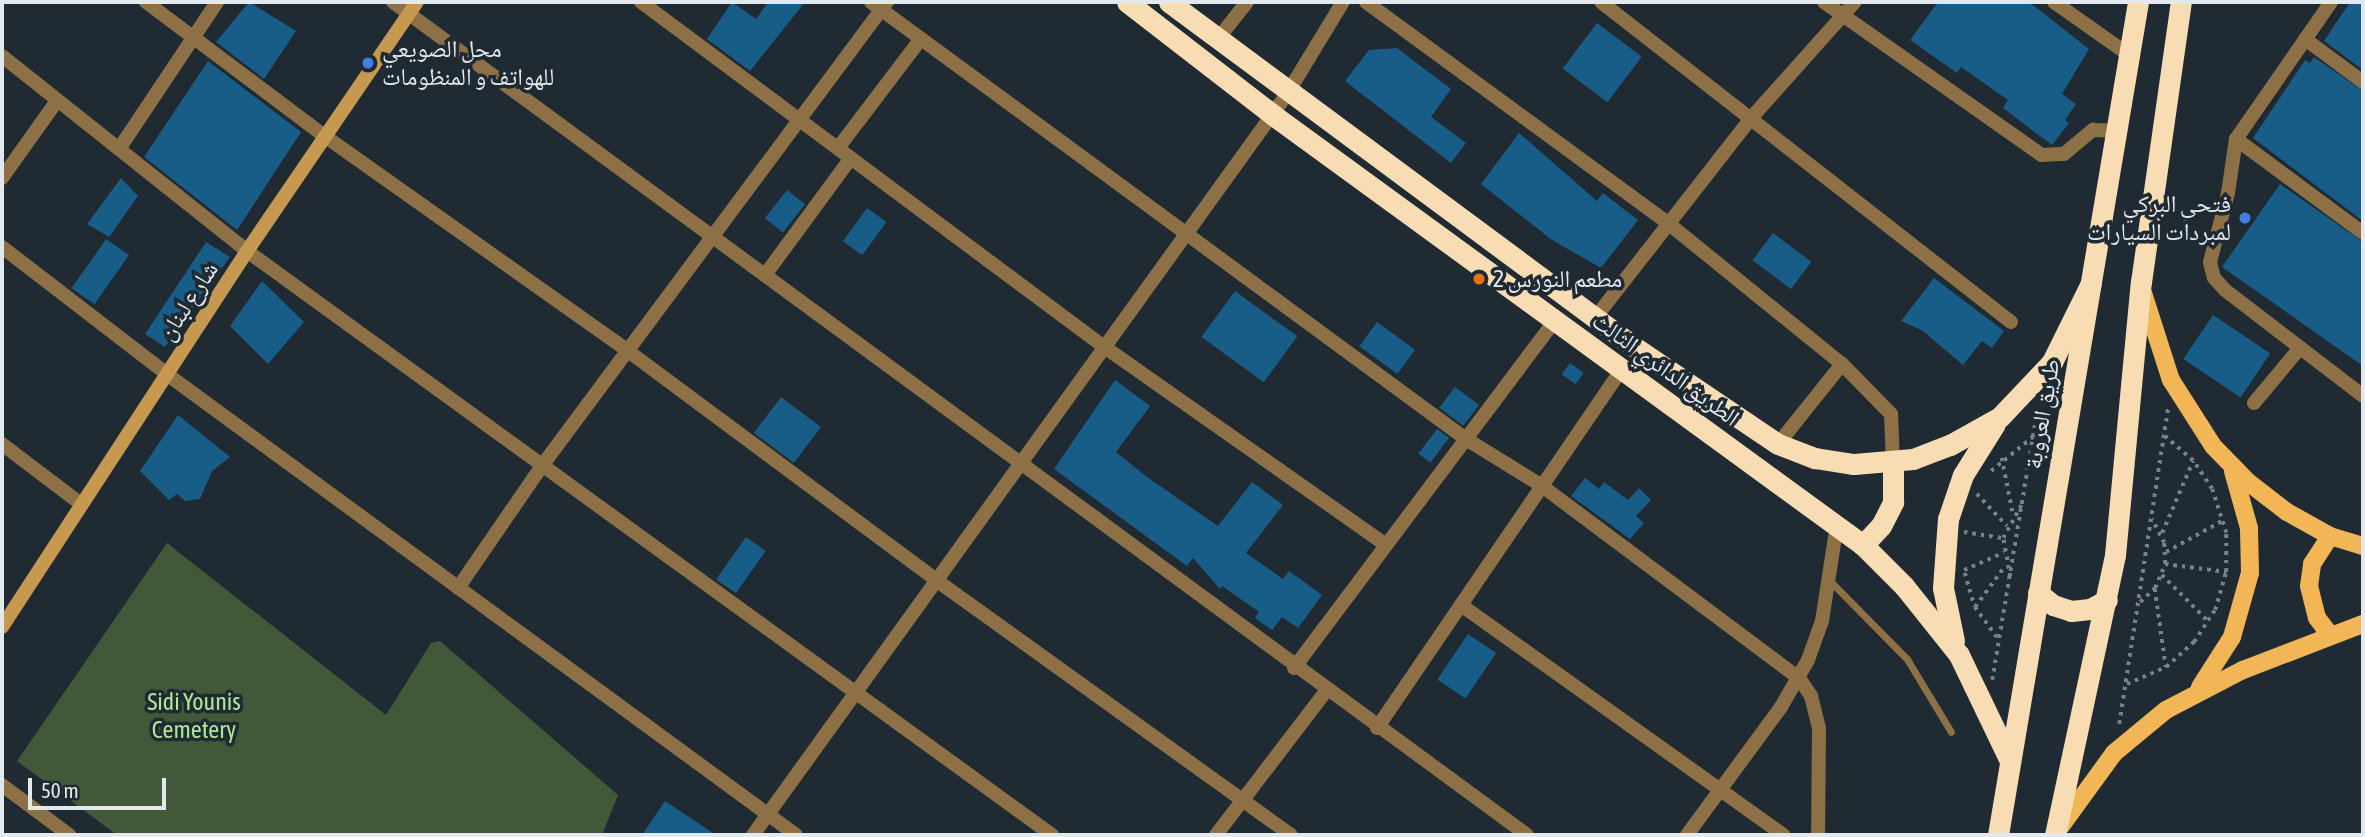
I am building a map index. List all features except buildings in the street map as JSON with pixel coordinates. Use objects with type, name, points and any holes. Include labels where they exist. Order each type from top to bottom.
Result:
[{"type":"highway","name":"الطريق الدائري الثالث","points":[[1127,2],[1273,115],[1863,545],[1904,586],[1959,655],[1987,707],[2010,761]]},
{"type":"highway","name":"الطريق الدائري الثالث","points":[[1169,2],[1287,94],[1595,318],[1778,444],[1834,462],[1893,463],[1950,445],[2000,417],[2040,378],[2091,283]]},
{"type":"highway","name":"طريق العروبة","points":[[1998,835],[2138,2]]},
{"type":"highway","points":[[2055,835],[2107,600],[2126,462],[2141,282],[2181,2]]},
{"type":"highway","points":[[1959,655],[1945,600],[1944,542],[1963,475],[2000,417]]},
{"type":"highway","points":[[1863,545],[1881,526],[1893,502],[1893,463]]},
{"type":"highway","points":[[2038,593],[2053,605],[2071,611],[2090,609],[2107,600]]},
{"type":"main road","points":[[2141,282],[2152,332],[2171,380],[2198,425],[2231,464],[2267,498],[2330,536],[2363,546]]},
{"type":"main road","points":[[2195,692],[2232,637],[2250,573],[2246,506],[2231,464]]},
{"type":"main road","points":[[2330,536],[2312,564],[2309,586],[2317,618],[2330,635]]},
{"type":"main road","points":[[2055,835],[2114,753],[2195,692],[2330,635],[2363,624]]},
{"type":"street","points":[[146,2],[326,137],[628,351],[936,580],[1291,835]]},
{"type":"street","points":[[119,149],[217,2]]},
{"type":"street","points":[[393,2],[412,7],[712,236],[1020,461],[1294,668],[1527,835]]},
{"type":"street","points":[[640,2],[1103,346],[1386,545]]},
{"type":"street","points":[[1217,40],[1247,2]]},
{"type":"street","points":[[753,835],[1103,346],[1273,115],[1343,2]]},
{"type":"street","points":[[1366,2],[1670,224],[1842,364],[1891,414],[1893,463]]},
{"type":"street","points":[[1824,2],[2042,155],[2064,154],[2093,130],[2116,131]]},
{"type":"street","points":[[1595,318],[1752,117],[1855,2]]},
{"type":"street","points":[[2054,2],[2129,55]]},
{"type":"street","points":[[2331,2],[2236,139],[2228,193],[2210,253],[2211,270],[2225,290],[2299,349],[2363,394]]},
{"type":"street","points":[[458,588],[544,463],[880,4],[920,40],[1187,230],[1466,439],[1542,486],[1799,678],[1811,696],[1819,729],[1818,835]]},
{"type":"street","points":[[1611,5],[2011,323]]},
{"type":"street","name":"شارع لبنان","points":[[3,620],[412,7]]},
{"type":"street","points":[[2305,39],[2363,82]]},
{"type":"street","points":[[838,148],[920,40]]},
{"type":"street","points":[[2,56],[247,251],[544,463],[1052,835]]},
{"type":"street","points":[[2,178],[57,100]]},
{"type":"street","points":[[2236,139],[2363,233]]},
{"type":"street","points":[[765,275],[851,158]]},
{"type":"street","points":[[2,247],[168,375],[796,835]]},
{"type":"street","points":[[1294,668],[1555,320]]},
{"type":"street","points":[[2255,403],[2299,349]]},
{"type":"street","points":[[1778,444],[1842,364]]},
{"type":"street","points":[[1377,728],[1622,369]]},
{"type":"street","points":[[2,444],[81,504]]},
{"type":"street","points":[[1687,835],[1799,678],[1816,640],[1829,580],[1837,524]]},
{"type":"street","points":[[1461,605],[1719,792],[1783,835]]},
{"type":"street","points":[[1216,835],[1326,691]]},
{"type":"street","points":[[2,785],[69,835]]},
{"type":"lane","points":[[1829,580],[1907,659],[1951,732]]},
{"type":"path","points":[[1987,707],[2035,435],[2040,378]]},
{"type":"path","points":[[2114,753],[2140,601],[2171,380]]},
{"type":"path","points":[[1987,475],[2002,458],[2035,435]]},
{"type":"path","points":[[2126,685],[2166,667],[2209,622],[2226,572],[2224,520],[2212,489],[2193,461],[2164,436]]},
{"type":"path","points":[[2002,458],[2013,514]]},
{"type":"path","points":[[2162,534],[2193,461]]},
{"type":"path","points":[[1971,506],[1980,487]]},
{"type":"path","points":[[1976,493],[2007,526]]},
{"type":"path","points":[[2010,578],[2005,566],[2003,538],[2013,514],[2023,503]]},
{"type":"path","points":[[1963,545],[1967,519]]},
{"type":"path","points":[[2140,601],[2155,588],[2165,564],[2166,552],[2162,534],[2152,519]]},
{"type":"path","points":[[2166,552],[2224,520]]},
{"type":"path","points":[[1964,532],[2003,538]]},
{"type":"path","points":[[1964,570],[2003,553]]},
{"type":"path","points":[[1963,558],[1975,607],[1999,640]]},
{"type":"path","points":[[2165,564],[2226,572]]},
{"type":"path","points":[[1975,607],[2005,566]]},
{"type":"path","points":[[2162,575],[2209,622]]},
{"type":"path","points":[[2155,588],[2166,667]]},
{"type":"green space","name":"Sidi Younis Cemetery","points":[[167,543],[386,715],[431,643],[440,641],[618,795],[602,835],[117,835],[17,761]]},
{"type":"place","name":"محل الصويعي للهواتف و المنظومات","points":[[368,63]]},
{"type":"place","name":"فتحي البركي لمبردات السيارات","points":[[2245,218]]},
{"type":"place","name":"مطعم النورس 2","points":[[1479,279]]}]
